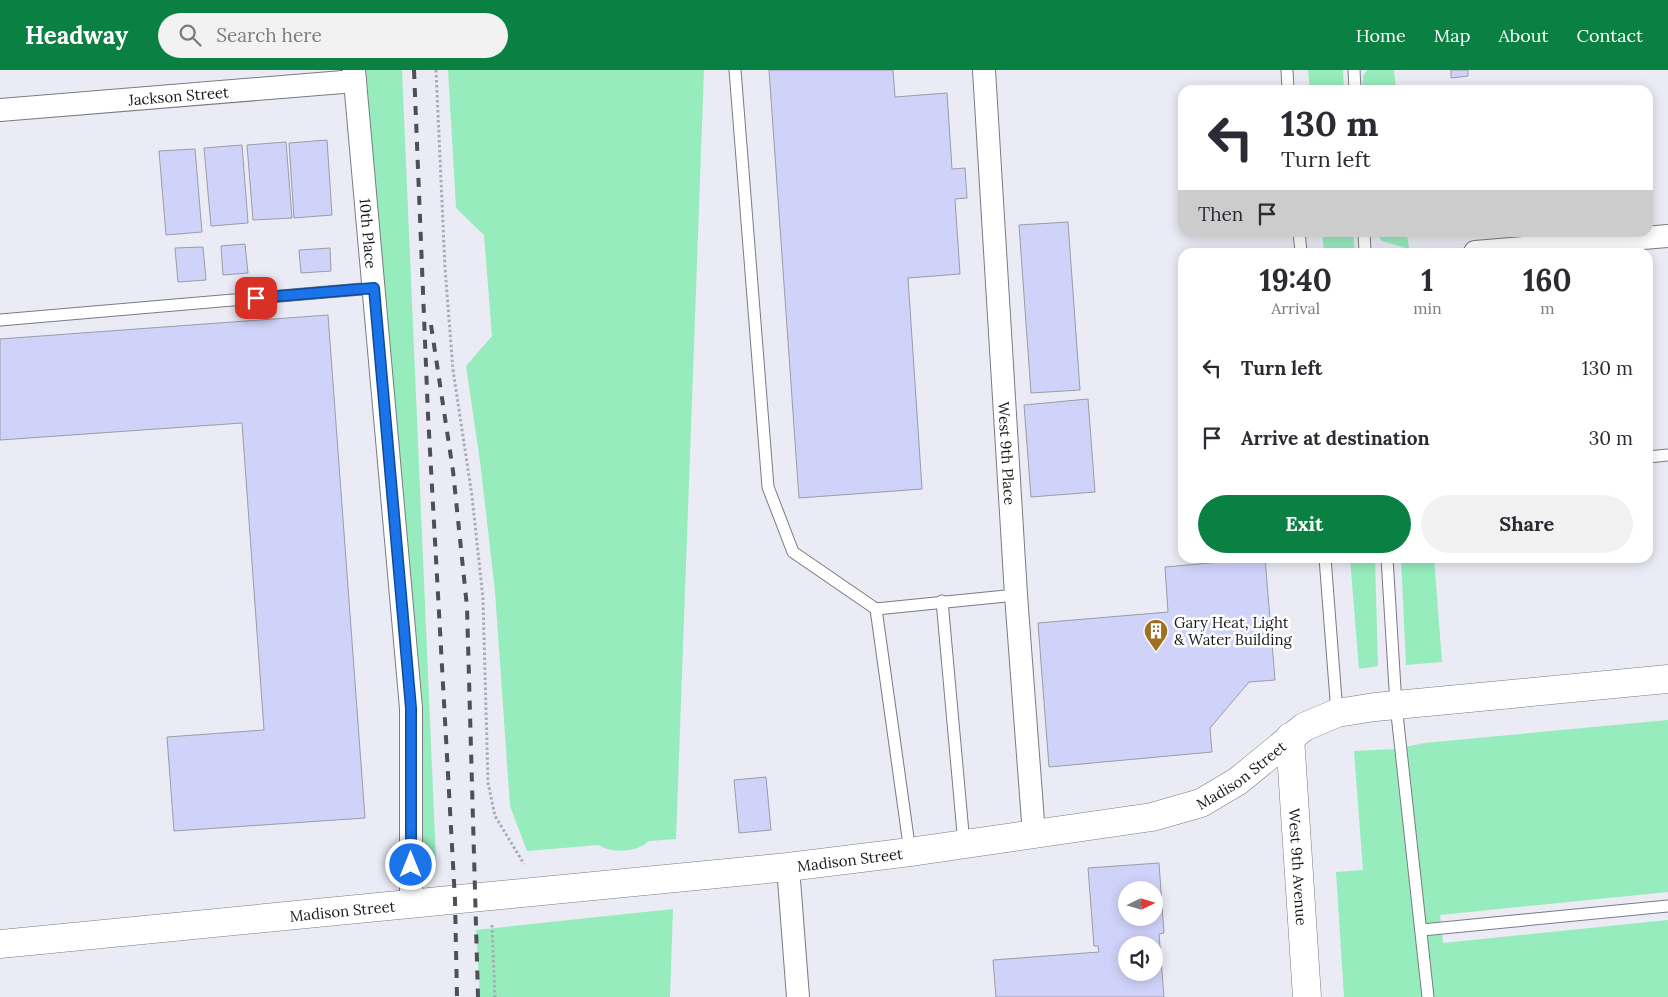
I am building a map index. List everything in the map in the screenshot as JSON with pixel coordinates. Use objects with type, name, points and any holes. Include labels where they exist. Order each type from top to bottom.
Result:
[{"type":"street","name":"West 9th Place","points":[[984,70],[1016,595],[1034,835]]},
{"type":"street","name":"Jackson Street","points":[[0,110],[355,75]]},
{"type":"street","name":"10th Place","points":[[355,75],[411,708],[411,904]]},
{"type":"street","points":[[1523,248],[1668,236]]},
{"type":"street","name":"Madison Street","points":[[0,944],[788,867],[1034,835],[1152,817],[1201,803],[1238,781],[1304,727],[1337,713],[1396,705],[1668,679]]},
{"type":"street","name":"West 9th Avenue","points":[[1290,737],[1307,997]]},
{"type":"street","points":[[788,867],[798,997]]},
{"type":"lane","points":[[735,70],[768,487],[793,552],[876,609],[1016,595]]},
{"type":"lane","points":[[1287,70],[1288,85]]},
{"type":"lane","points":[[1354,70],[1355,85]]},
{"type":"lane","points":[[0,320],[374,288]]},
{"type":"lane","points":[[1653,456],[1668,455]]},
{"type":"lane","points":[[1325,563],[1337,713]]},
{"type":"lane","points":[[1387,563],[1396,705],[1428,997]]},
{"type":"lane","points":[[942,601],[964,844]]},
{"type":"lane","points":[[876,609],[910,852]]},
{"type":"lane","points":[[1422,930],[1668,906]]},
{"type":"path","points":[[436,70],[445,268],[453,370],[472,496],[483,599],[488,783],[491,803],[501,829],[543,892]]},
{"type":"path","points":[[491,897],[495,997]]},
{"type":"green space","points":[[366,70],[402,70],[436,861],[424,862],[417,709],[405,536]]},
{"type":"green space","points":[[448,70],[704,70],[676,839],[649,841],[638,848],[625,851],[611,850],[599,845],[527,851],[510,806],[495,591],[480,461],[466,366],[492,336],[484,235],[456,208]]},
{"type":"green space","points":[[1308,70],[1343,70],[1344,85],[1310,85]]},
{"type":"green space","points":[[1367,70],[1394,70],[1396,85],[1362,85],[1363,76]]},
{"type":"green space","points":[[1322,237],[1353,237],[1355,248],[1324,248]]},
{"type":"green space","points":[[1379,237],[1408,237],[1409,248],[1406,248],[1382,241]]},
{"type":"green space","points":[[1350,563],[1375,563],[1378,666],[1359,669]]},
{"type":"green space","points":[[1401,563],[1434,563],[1442,662],[1406,665]]},
{"type":"green space","points":[[1668,720],[1668,892],[1440,915],[1443,943],[1668,920],[1668,997],[1344,997],[1336,872],[1363,870],[1354,751],[1396,749],[1424,743]]},
{"type":"green space","points":[[673,909],[670,997],[480,997],[476,930]]},
{"type":"building","points":[[769,70],[893,70],[895,97],[947,93],[952,169],[965,168],[967,198],[955,199],[960,274],[908,278],[922,489],[799,498]]},
{"type":"building","points":[[1451,70],[1468,70],[1468,76],[1451,78]]},
{"type":"building","points":[[327,140],[332,215],[294,218],[289,143]]},
{"type":"building","points":[[286,142],[292,218],[253,220],[247,145]]},
{"type":"building","points":[[242,145],[248,223],[211,226],[204,148]]},
{"type":"building","points":[[195,149],[202,232],[166,235],[159,151]]},
{"type":"building","points":[[1068,222],[1080,390],[1031,393],[1019,225]]},
{"type":"building","points":[[245,244],[248,273],[223,275],[221,246]]},
{"type":"building","points":[[203,247],[206,280],[178,282],[175,248]]},
{"type":"building","points":[[330,248],[331,271],[301,273],[299,250]]},
{"type":"building","points":[[328,315],[365,818],[174,831],[167,737],[264,730],[242,423],[0,440],[0,339]]},
{"type":"building","points":[[1088,399],[1095,492],[1031,497],[1024,405]]},
{"type":"building","name":"Gary Heat, Light & Water Building","points":[[1209,563],[1265,563],[1275,680],[1249,682],[1210,728],[1212,752],[1049,767],[1038,623],[1168,612],[1165,567]]},
{"type":"building","points":[[766,777],[771,830],[739,833],[734,780]]},
{"type":"building","points":[[1159,863],[1160,881],[1118,881],[1118,926],[1163,926],[1163,919],[1164,933],[1159,934],[1159,936],[1118,936],[1118,981],[1163,981],[1164,997],[996,997],[993,960],[1099,952],[1098,946],[1094,946],[1088,868]]},
{"type":"railway","points":[[414,70],[428,415],[455,900],[457,997]]},
{"type":"railway","points":[[431,325],[453,471],[467,607],[478,997]]},
{"type":"place","name":"Gary Heat, Light & Water Building","points":[[1156,652]]},
{"type":"route","points":[[256,298],[374,288],[411,708],[411,865]]}]
